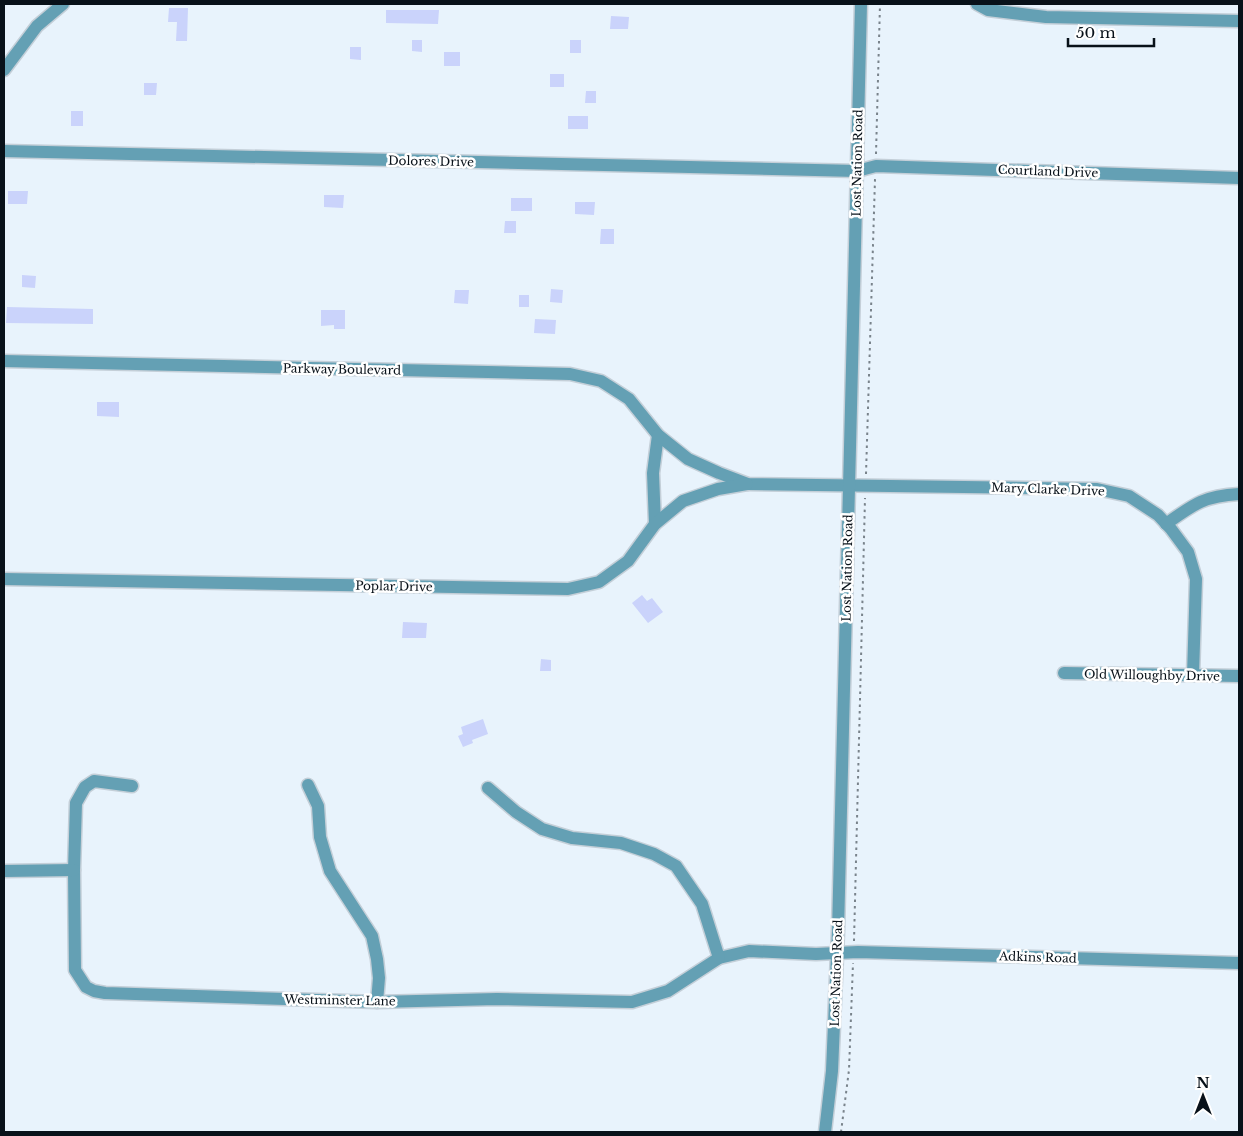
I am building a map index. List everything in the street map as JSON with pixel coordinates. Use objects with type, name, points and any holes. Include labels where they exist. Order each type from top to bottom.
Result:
[{"type":"street","points":[[4,70],[37,26],[63,4]]},
{"type":"street","name":"Lost Nation Road","points":[[825,1132],[832,1071],[837,953],[861,4]]},
{"type":"street","points":[[977,4],[988,10],[1046,17],[1239,21]]},
{"type":"street","name":"Dolores Drive","points":[[4,151],[857,171]]},
{"type":"street","name":"Courtland Drive","points":[[857,171],[876,166],[1239,178]]},
{"type":"street","name":"Parkway Boulevard","points":[[4,361],[570,374],[601,381],[629,399],[658,435],[688,459],[719,473],[748,484],[849,485]]},
{"type":"street","points":[[655,524],[653,473],[658,435]]},
{"type":"street","name":"Poplar Drive","points":[[4,579],[568,589],[599,582],[628,561],[655,524],[683,501],[718,489],[748,484]]},
{"type":"street","name":"Mary Clarke Drive","points":[[849,485],[1097,489],[1129,496],[1158,515],[1188,552],[1196,579],[1193,675]]},
{"type":"street","points":[[1166,524],[1193,504],[1217,495],[1239,494]]},
{"type":"street","name":"Old Willoughby Drive","points":[[1064,673],[1239,676]]},
{"type":"street","name":"Westminster Lane","points":[[132,786],[94,781],[85,788],[76,803],[74,970],[86,987],[94,991],[377,1002],[496,999],[632,1002],[668,991],[719,958],[748,951],[837,953]]},
{"type":"street","points":[[308,785],[318,806],[320,837],[330,871],[372,936],[378,959],[377,1002]]},
{"type":"street","points":[[488,788],[516,812],[542,829],[572,838],[621,843],[654,854],[676,866],[702,904],[719,958]]},
{"type":"street","points":[[4,871],[74,870]]},
{"type":"street","name":"Adkins Road","points":[[837,953],[1239,963]]},
{"type":"path","points":[[842,1132],[848,1070],[853,952],[880,4]]},
{"type":"building","points":[[169,8],[188,8],[187,41],[176,41],[177,22],[168,22]]},
{"type":"building","points":[[386,10],[439,10],[438,24],[386,23]]},
{"type":"building","points":[[611,16],[629,17],[628,29],[610,29]]},
{"type":"building","points":[[412,40],[422,40],[422,52],[412,51]]},
{"type":"building","points":[[570,40],[581,40],[581,53],[570,53]]},
{"type":"building","points":[[350,47],[361,47],[361,60],[350,59]]},
{"type":"building","points":[[444,52],[460,52],[460,66],[444,66]]},
{"type":"building","points":[[550,74],[564,74],[564,87],[550,87]]},
{"type":"building","points":[[144,83],[157,83],[156,95],[144,95]]},
{"type":"building","points":[[586,91],[596,91],[596,103],[585,103]]},
{"type":"building","points":[[71,111],[83,111],[83,126],[71,126]]},
{"type":"building","points":[[568,116],[588,116],[588,129],[568,129]]},
{"type":"building","points":[[8,191],[28,191],[27,204],[8,204]]},
{"type":"building","points":[[324,195],[344,195],[343,208],[324,207]]},
{"type":"building","points":[[511,198],[532,198],[532,211],[511,211]]},
{"type":"building","points":[[575,202],[595,202],[594,215],[575,214]]},
{"type":"building","points":[[505,221],[516,221],[516,233],[504,233]]},
{"type":"building","points":[[601,229],[614,229],[614,244],[600,244]]},
{"type":"building","points":[[22,275],[36,276],[35,288],[22,287]]},
{"type":"building","points":[[551,289],[563,290],[562,303],[550,302]]},
{"type":"building","points":[[455,290],[469,290],[468,304],[454,303]]},
{"type":"building","points":[[519,295],[529,295],[529,307],[519,307]]},
{"type":"building","points":[[7,307],[93,309],[93,324],[6,323]]},
{"type":"building","points":[[321,310],[345,310],[345,329],[334,329],[334,325],[321,326]]},
{"type":"building","points":[[535,319],[556,320],[555,334],[534,333]]},
{"type":"building","points":[[97,402],[119,402],[119,417],[97,416]]},
{"type":"building","points":[[642,595],[647,601],[652,598],[663,612],[648,623],[632,603]]},
{"type":"building","points":[[403,622],[427,623],[426,638],[402,638]]},
{"type":"building","points":[[541,659],[551,660],[551,671],[540,671]]},
{"type":"building","points":[[483,719],[488,734],[472,740],[473,743],[463,747],[458,736],[463,734],[461,727]]}]
